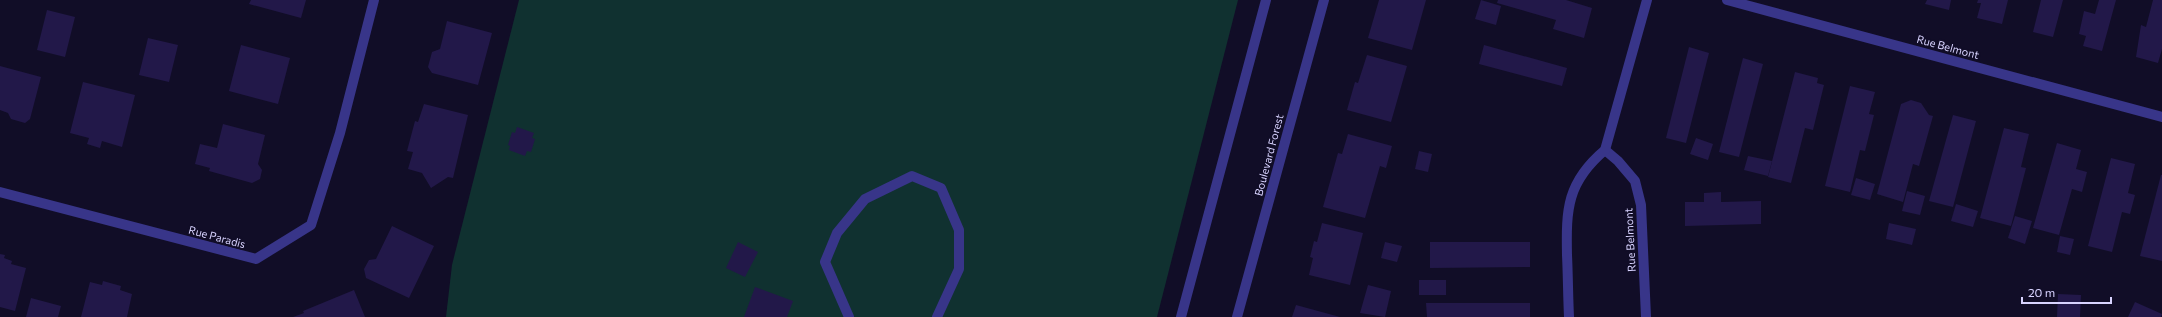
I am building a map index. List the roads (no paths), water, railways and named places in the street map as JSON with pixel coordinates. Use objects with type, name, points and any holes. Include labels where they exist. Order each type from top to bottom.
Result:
[{"type":"street","name":"Rue Paradis","points":[[0,192],[256,259],[311,225],[340,133],[374,0]]},
{"type":"street","points":[[1181,317],[1266,0]]},
{"type":"street","name":"Boulevard Forest","points":[[1237,317],[1324,0]]},
{"type":"street","points":[[1569,317],[1566,216],[1572,194],[1589,163],[1605,150],[1647,0]]},
{"type":"street","name":"Rue Belmont","points":[[1727,0],[2162,117]]},
{"type":"street","name":"Rue Belmont","points":[[1605,150],[1618,161],[1635,181],[1641,205],[1646,317]]},
{"type":"street","points":[[849,317],[825,262],[836,233],[865,199],[912,176],[942,188],[958,230],[959,269],[937,317]]}]
